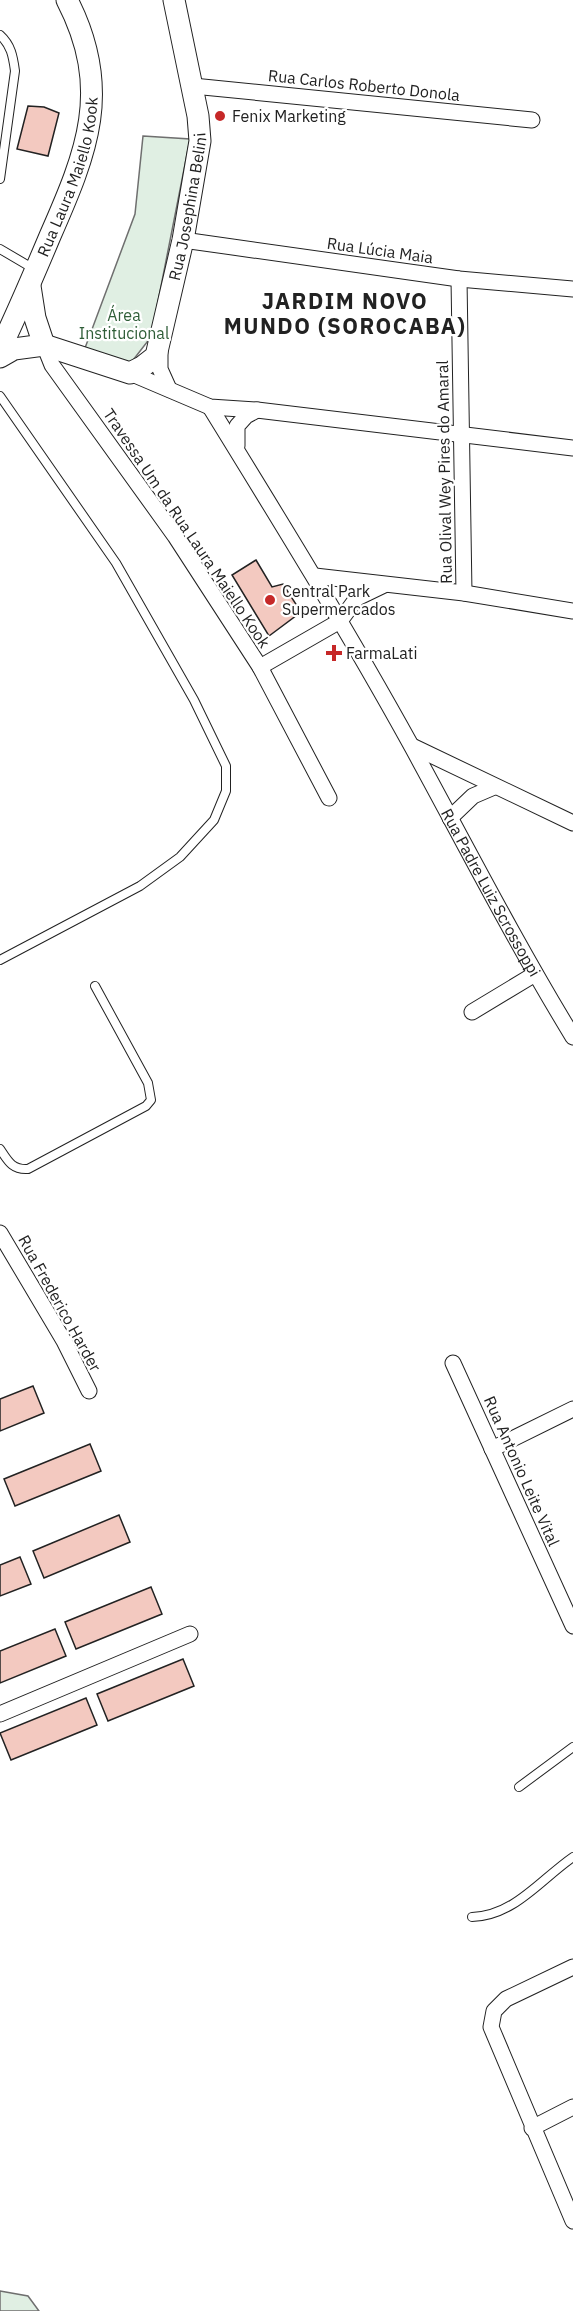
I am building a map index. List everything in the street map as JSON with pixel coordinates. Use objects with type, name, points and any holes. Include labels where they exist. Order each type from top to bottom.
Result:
[{"type":"main road","name":"Rua Laura Maiello Kook","points":[[0,349],[75,178],[89,130],[93,98],[90,70],[80,33],[67,0]]},
{"type":"main road","name":"Rua Josephina Belini","points":[[130,373],[156,356],[160,343],[183,240],[200,141],[193,86],[174,0]]},
{"type":"main road","points":[[33,278],[35,318],[44,345]]},
{"type":"main road","points":[[0,357],[14,349],[44,345],[130,373]]},
{"type":"street","name":"Rua Carlos Roberto Donola","points":[[193,86],[532,120]]},
{"type":"street","name":"Rua Lúcia Maia","points":[[183,240],[459,279],[573,289]]},
{"type":"street","name":"Rua Olival Wey Pires do Amaral","points":[[459,279],[464,593]]},
{"type":"street","name":"Rua Josephina Belini","points":[[160,343],[160,369],[169,389]]},
{"type":"street","name":"Travessa Um da Rua Laura Maiello Kook","points":[[44,345],[52,365],[175,536],[260,667],[329,798]]},
{"type":"street","points":[[130,373],[210,407],[257,410],[573,448]]},
{"type":"street","name":"Rua Padre Luiz Scrossoppi","points":[[210,407],[315,576],[412,746],[535,974],[573,1037]]},
{"type":"street","points":[[240,455],[236,441],[237,426],[246,416],[257,410]]},
{"type":"street","points":[[315,576],[347,582],[464,593],[573,611]]},
{"type":"street","points":[[260,667],[340,621],[357,598],[387,584]]},
{"type":"street","points":[[412,746],[573,823]]},
{"type":"street","points":[[450,818],[473,796],[494,787]]},
{"type":"street","points":[[472,1012],[535,974]]},
{"type":"street","name":"Rua Frederico Harder","points":[[0,1233],[64,1341],[89,1391]]},
{"type":"street","name":"Rua Antonio Leite Vital","points":[[453,1363],[573,1626]]},
{"type":"street","points":[[492,1449],[573,1409]]},
{"type":"street","points":[[0,1714],[190,1634]]},
{"type":"street","points":[[573,1967],[506,1998],[494,2011],[491,2027],[573,2221]]},
{"type":"street","points":[[532,2128],[573,2107]]},
{"type":"lane","points":[[0,35],[7,41],[13,55],[15,71],[0,179]]},
{"type":"lane","points":[[0,249],[33,278]]},
{"type":"lane","points":[[0,396],[116,563],[194,700],[226,766],[226,791],[214,820],[180,857],[140,886],[0,960]]},
{"type":"lane","points":[[0,1149],[11,1165],[18,1170],[28,1169],[146,1106],[151,1100],[148,1083],[95,986]]},
{"type":"lane","points":[[519,1787],[573,1747]]},
{"type":"lane","points":[[472,1917],[488,1917],[523,1899],[573,1857]]},
{"type":"green space","name":"Área Institucional","points":[[143,136],[190,139],[151,337],[130,364],[85,348],[135,214]]},
{"type":"green space","points":[[0,2291],[28,2296],[39,2311],[0,2311]]},
{"type":"building","points":[[28,106],[44,107],[59,113],[48,156],[17,149]]},
{"type":"building","name":"Central Park Supermercados","points":[[256,560],[272,587],[283,584],[301,612],[269,636],[232,575]]},
{"type":"building","points":[[33,1386],[44,1413],[0,1431],[0,1399]]},
{"type":"building","points":[[90,1444],[101,1471],[15,1506],[4,1479]]},
{"type":"building","points":[[119,1515],[130,1542],[44,1578],[33,1551]]},
{"type":"building","points":[[20,1557],[31,1584],[0,1596],[0,1565]]},
{"type":"building","points":[[151,1587],[162,1614],[76,1649],[65,1622]]},
{"type":"building","points":[[55,1629],[66,1656],[0,1683],[0,1651]]},
{"type":"building","points":[[183,1659],[194,1686],[108,1721],[97,1694]]},
{"type":"building","points":[[86,1698],[97,1725],[11,1760],[0,1733]]},
{"type":"place","name":"Fenix Marketing","points":[[220,116]]},
{"type":"place","name":"Central Park Supermercados","points":[[270,600]]},
{"type":"place","name":"FarmaLati","points":[[334,653]]},
{"type":"district","name":"JARDIM NOVO MUNDO (SOROCABA)","points":[[345,312]]}]
